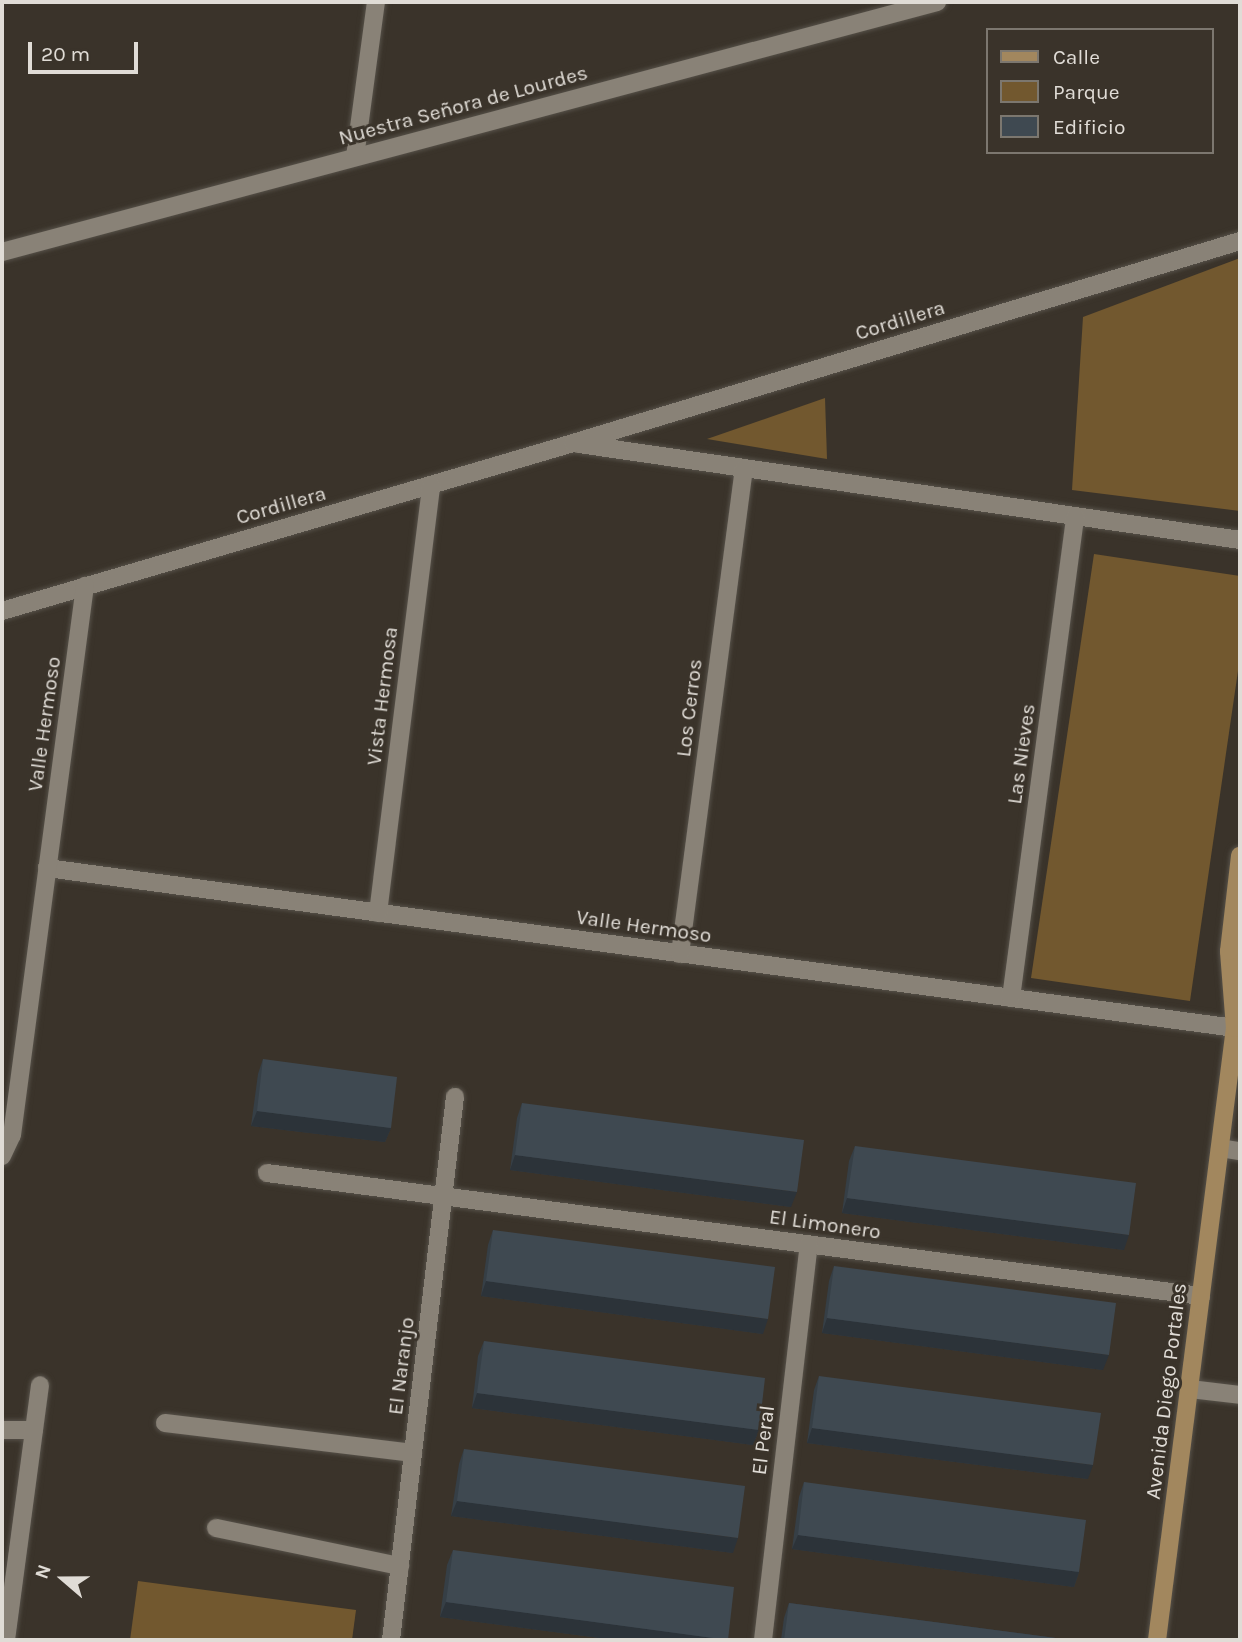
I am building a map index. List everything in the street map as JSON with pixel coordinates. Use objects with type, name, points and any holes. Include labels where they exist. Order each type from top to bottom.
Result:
[{"type":"main road","name":"Avenida Diego Portales","points":[[1157,1640],[1238,1023],[1229,951],[1240,856]]},
{"type":"street","points":[[355,157],[376,2]]},
{"type":"street","name":"Nuestra Señora de Lourdes","points":[[2,252],[910,5],[937,2]]},
{"type":"street","name":"Cordillera","points":[[2,611],[573,443],[1240,241]]},
{"type":"street","name":"Cordillera","points":[[573,443],[1240,540]]},
{"type":"street","name":"Los Cerros","points":[[680,954],[744,468]]},
{"type":"street","name":"Vista Hermosa","points":[[378,913],[431,485]]},
{"type":"street","name":"Las Nieves","points":[[1011,998],[1075,516]]},
{"type":"street","name":"Valle Hermoso","points":[[2,1156],[12,1135],[85,586]]},
{"type":"street","name":"Valle Hermoso","points":[[47,868],[1011,998],[1238,1023]]},
{"type":"street","name":"El Naranjo","points":[[391,1640],[455,1097]]},
{"type":"street","points":[[1220,1148],[1240,1151]]},
{"type":"street","name":"El Limonero","points":[[267,1173],[444,1194],[1201,1296]]},
{"type":"street","name":"El Peral","points":[[763,1640],[809,1245]]},
{"type":"street","points":[[6,1629],[40,1385]]},
{"type":"street","points":[[1190,1389],[1240,1395]]},
{"type":"street","points":[[165,1423],[413,1453]]},
{"type":"street","points":[[2,1430],[34,1430]]},
{"type":"street","points":[[216,1528],[400,1566]]},
{"type":"green space","points":[[1240,258],[1240,511],[1072,490],[1083,317]]},
{"type":"green space","points":[[825,398],[827,459],[707,439]]},
{"type":"green space","points":[[1094,554],[1240,576],[1240,657],[1190,1001],[1031,978]]},
{"type":"green space","points":[[138,1581],[356,1610],[352,1640],[130,1640]]},
{"type":"building","points":[[263,1059],[397,1077],[391,1128],[257,1111]]},
{"type":"building","points":[[522,1103],[804,1140],[797,1192],[515,1155]]},
{"type":"building","points":[[855,1146],[1136,1183],[1129,1235],[847,1198]]},
{"type":"building","points":[[493,1230],[775,1267],[768,1319],[486,1281]]},
{"type":"building","points":[[834,1266],[1116,1303],[1109,1355],[827,1318]]},
{"type":"building","points":[[484,1341],[765,1378],[759,1430],[477,1393]]},
{"type":"building","points":[[819,1376],[1101,1413],[1093,1465],[812,1428]]},
{"type":"building","points":[[464,1449],[745,1486],[738,1538],[457,1501]]},
{"type":"building","points":[[804,1482],[1086,1520],[1079,1572],[798,1535]]},
{"type":"building","points":[[453,1550],[734,1587],[728,1640],[446,1602]]},
{"type":"building","points":[[789,1603],[1071,1640],[784,1640]]}]
